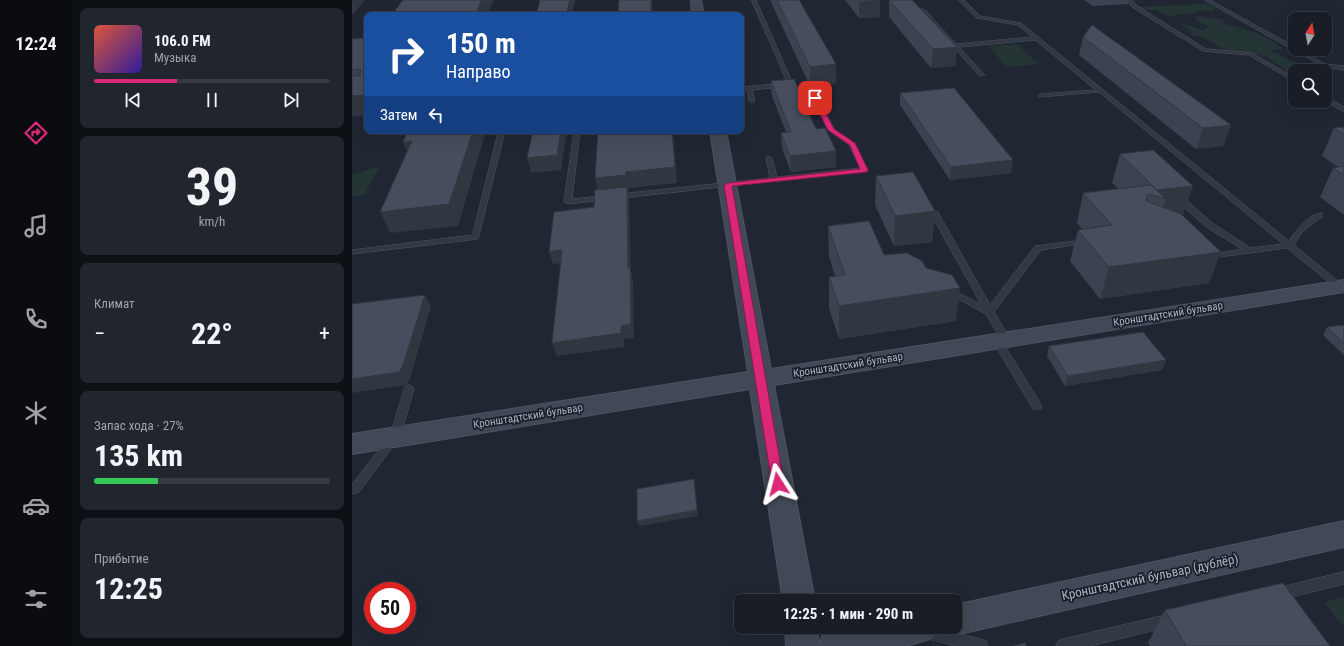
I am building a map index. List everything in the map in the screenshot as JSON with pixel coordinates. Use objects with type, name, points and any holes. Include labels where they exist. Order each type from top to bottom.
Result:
[{"type":"main road","points":[[696,0],[698,12]]},
{"type":"main road","points":[[719,134],[798,594]]},
{"type":"main road","name":"Кронштадтский бульвар","points":[[352,444],[1001,340],[1343,288]]},
{"type":"main road","name":"Кронштадтский бульвар (дублёр)","points":[[962,618],[1344,534]]},
{"type":"main road","points":[[802,634],[803,646]]},
{"type":"main road","points":[[835,646],[890,634]]},
{"type":"lane","points":[[744,89],[790,84],[754,0]]},
{"type":"lane","points":[[961,0],[979,17],[1019,24],[1098,90],[1343,288]]},
{"type":"lane","points":[[1130,0],[1134,6],[1205,50],[1250,54],[1288,76]]},
{"type":"lane","points":[[1207,0],[1324,65],[1344,68]]},
{"type":"lane","points":[[906,8],[923,11],[982,75]]},
{"type":"lane","points":[[955,46],[1036,38]]},
{"type":"lane","points":[[749,88],[752,101]]},
{"type":"lane","points":[[1041,96],[1098,90]]},
{"type":"lane","points":[[577,134],[568,202],[864,170],[852,144],[831,130],[813,95]]},
{"type":"lane","points":[[1332,102],[1344,110]]},
{"type":"lane","points":[[352,252],[475,237],[501,134]]},
{"type":"lane","points":[[769,158],[774,180]]},
{"type":"lane","points":[[1174,193],[1209,225],[1250,251]]},
{"type":"lane","points":[[935,214],[990,312],[1001,340],[1037,406]]},
{"type":"lane","points":[[1197,251],[1212,256],[1290,245],[1299,231],[1319,215]]},
{"type":"lane","points":[[990,312],[1038,248],[1074,243]]},
{"type":"lane","points":[[943,290],[990,312]]},
{"type":"lane","points":[[355,489],[395,437],[409,389]]},
{"type":"lane","points":[[1269,596],[1344,578]]},
{"type":"lane","points":[[1063,646],[1186,616]]},
{"type":"lane","points":[[938,634],[981,646]]},
{"type":"shaded area","points":[[1206,4],[1215,7],[1213,11],[1198,11],[1195,14],[1185,13],[1169,17],[1157,10],[1144,10],[1138,7]]},
{"type":"shaded area","points":[[1195,16],[1225,20],[1221,23],[1261,35],[1283,49],[1269,50],[1299,64],[1288,64],[1288,72],[1266,56],[1225,50],[1200,36],[1191,35],[1192,32],[1179,23],[1203,30],[1209,26],[1198,22]]},
{"type":"shaded area","points":[[1017,44],[1038,64],[1007,67],[988,46]]},
{"type":"shaded area","points":[[380,166],[364,195],[352,196],[352,175]]},
{"type":"shaded area","points":[[1344,597],[1344,627],[1324,602]]},
{"type":"building","points":[[403,0],[482,0],[476,12],[394,12]]},
{"type":"building","points":[[540,0],[570,0],[567,12],[537,12]]},
{"type":"building","points":[[619,0],[651,0],[651,12],[618,12]]},
{"type":"building","points":[[777,0],[799,0],[836,64],[810,67]]},
{"type":"building","points":[[858,0],[880,0],[859,2]]},
{"type":"building","points":[[889,0],[912,0],[957,47],[933,49]]},
{"type":"building","points":[[1092,25],[1231,125],[1203,128],[1083,37]]},
{"type":"building","points":[[364,38],[364,95],[352,96],[352,76],[359,76],[361,71],[359,69],[352,70],[352,39]]},
{"type":"building","points":[[794,79],[816,129],[825,128],[836,151],[790,156],[781,133],[791,132],[771,81]]},
{"type":"building","points":[[954,88],[1013,160],[951,167],[900,93]]},
{"type":"building","points":[[1344,127],[1344,135],[1334,128]]},
{"type":"building","points":[[407,134],[472,134],[449,204],[380,212],[412,141],[403,142]]},
{"type":"building","points":[[532,134],[560,134],[557,155],[527,158]]},
{"type":"building","points":[[598,134],[672,134],[675,167],[626,172],[626,175],[595,178]]},
{"type":"building","points":[[1153,150],[1193,186],[1157,190],[1120,154]]},
{"type":"building","points":[[1344,166],[1344,175],[1333,168]]},
{"type":"building","points":[[913,172],[935,211],[895,216],[876,176]]},
{"type":"building","points":[[1151,185],[1166,199],[1153,195],[1147,195],[1146,201],[1181,214],[1221,252],[1109,267],[1078,230],[1112,225],[1083,193]]},
{"type":"building","points":[[627,187],[628,268],[630,267],[631,324],[621,326],[621,333],[552,343],[562,250],[549,252],[554,212],[594,207],[595,190]]},
{"type":"building","points":[[869,221],[884,255],[907,253],[922,261],[926,268],[952,275],[960,288],[839,306],[829,277],[845,275],[828,226]]},
{"type":"building","points":[[425,295],[403,365],[399,372],[352,379],[352,304]]},
{"type":"building","points":[[1344,325],[1344,343],[1327,327]]},
{"type":"building","points":[[1143,332],[1166,360],[1068,376],[1049,346]]},
{"type":"building","points":[[694,479],[697,510],[637,521],[637,489]]},
{"type":"building","points":[[1283,583],[1330,646],[1186,646],[1165,610]]},
{"type":"building","points":[[1025,643],[1027,646],[1013,646]]},
{"type":"route","points":[[778,484],[758,356],[728,185],[864,170],[852,144],[831,130],[815,98]]}]
